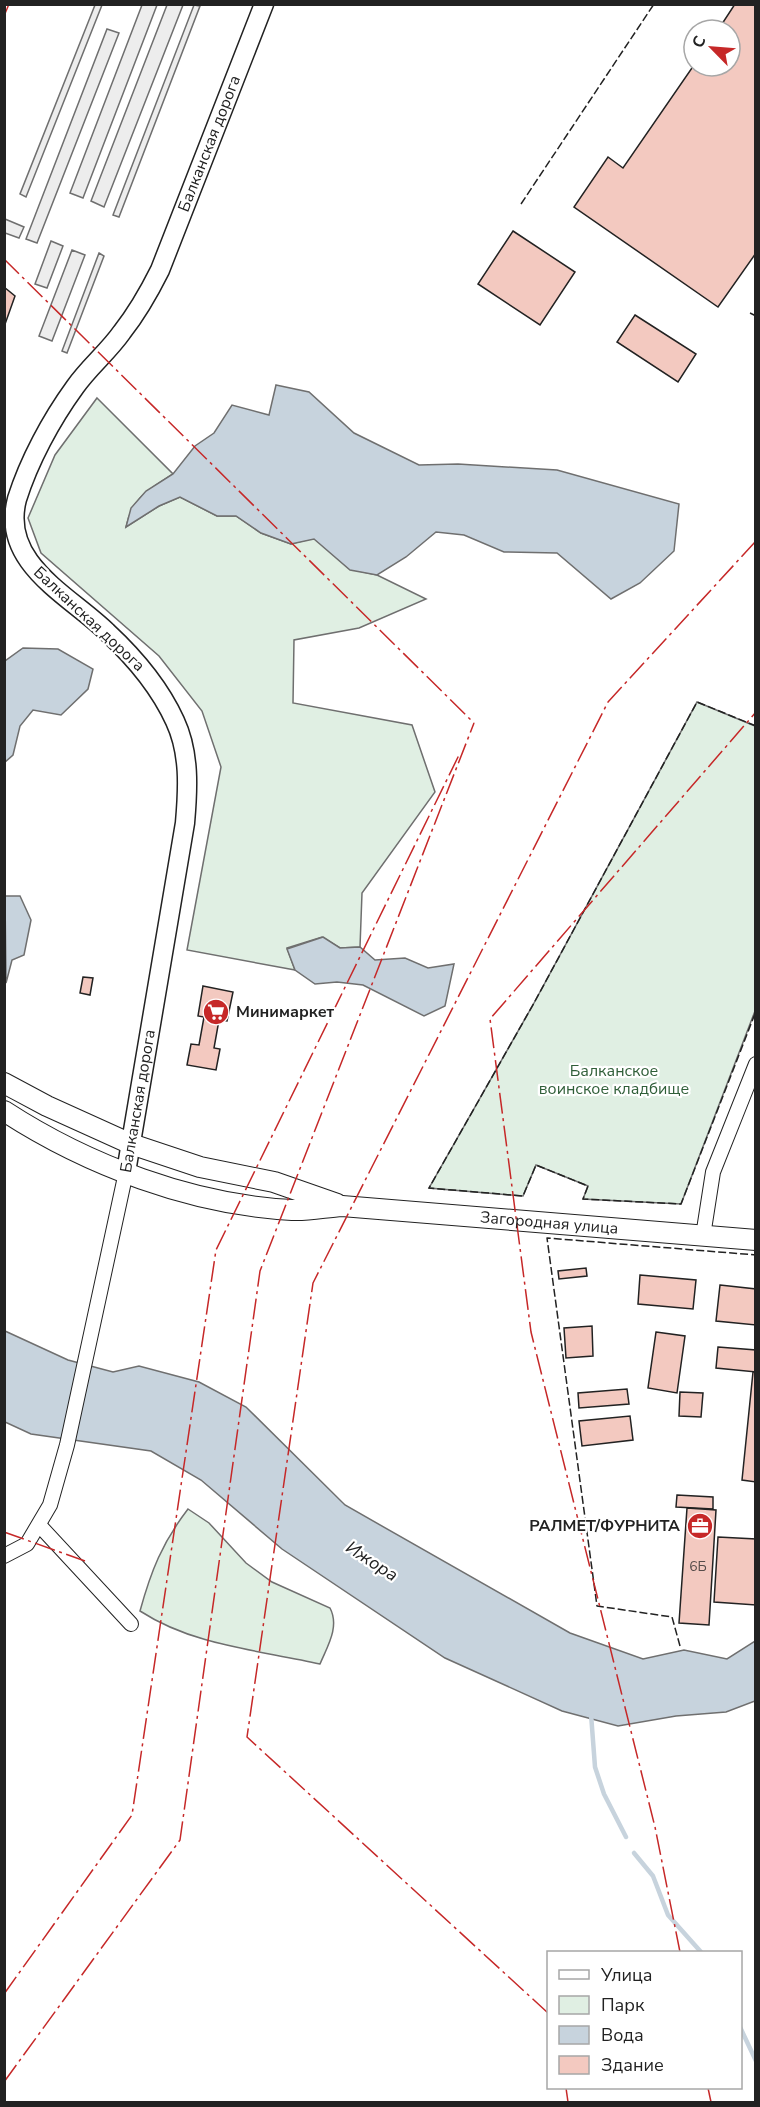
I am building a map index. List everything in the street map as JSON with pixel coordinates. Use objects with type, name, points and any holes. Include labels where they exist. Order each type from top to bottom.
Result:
[{"type":"main road","name":"Загородная улица","points":[[4,1083],[47,1106],[131,1144],[200,1167],[274,1182],[342,1206]]},
{"type":"main road","name":"Загородная улица","points":[[4,1111],[76,1151],[126,1172],[197,1194],[260,1207],[294,1210],[342,1206],[756,1240]]},
{"type":"street","name":"Балканская дорога","points":[[4,1556],[27,1544],[40,1526],[50,1505],[67,1445],[126,1172],[185,823],[188,793],[186,755],[177,723],[147,673],[105,629],[37,573],[21,553],[13,528],[16,501],[28,470],[75,386],[122,334],[160,270],[264,4]]},
{"type":"street","points":[[703,1236],[713,1172],[756,1064]]},
{"type":"street","points":[[40,1526],[131,1624]]},
{"type":"green space","points":[[97,398],[173,474],[150,489],[137,501],[126,527],[159,506],[180,497],[217,516],[236,516],[261,533],[291,544],[314,538],[350,569],[377,575],[426,599],[359,628],[294,640],[293,703],[412,725],[435,792],[362,893],[360,947],[340,948],[322,937],[287,948],[295,970],[187,950],[221,767],[202,711],[159,656],[41,553],[28,518],[55,455]]},
{"type":"green space","name":"Балканское воинское кладбище","points":[[697,702],[755,726],[755,1011],[681,1204],[583,1199],[588,1186],[536,1165],[523,1196],[429,1188],[534,1003]]},
{"type":"green space","points":[[188,1509],[209,1523],[246,1563],[272,1582],[330,1608],[334,1622],[333,1630],[320,1664],[205,1639],[161,1623],[140,1611],[158,1558]]},
{"type":"shaded area","points":[[95,5],[102,5],[26,197],[20,194]]},
{"type":"shaded area","points":[[142,5],[157,5],[83,198],[70,193]]},
{"type":"shaded area","points":[[167,5],[183,5],[104,207],[91,201]]},
{"type":"shaded area","points":[[194,5],[200,6],[119,217],[113,215]]},
{"type":"shaded area","points":[[107,29],[119,33],[37,243],[26,239]]},
{"type":"shaded area","points":[[5,219],[24,227],[19,238],[5,233]]},
{"type":"shaded area","points":[[51,241],[63,246],[47,288],[35,284]]},
{"type":"shaded area","points":[[72,250],[85,255],[52,341],[39,336]]},
{"type":"shaded area","points":[[99,253],[104,256],[67,353],[62,351]]},
{"type":"water","points":[[276,385],[309,392],[354,433],[419,465],[458,464],[557,470],[679,504],[674,551],[640,583],[611,599],[557,553],[504,552],[464,535],[436,532],[406,557],[377,575],[350,570],[314,539],[291,544],[261,533],[236,516],[217,516],[180,497],[159,506],[126,527],[131,508],[146,491],[173,474],[195,446],[214,433],[232,405],[269,415]]},
{"type":"water","points":[[23,648],[58,649],[93,669],[88,689],[61,715],[33,710],[20,726],[13,755],[5,762],[5,661]]},
{"type":"water","points":[[5,896],[20,896],[31,920],[24,955],[12,960],[6,983]]},
{"type":"water","points":[[323,937],[340,948],[360,947],[375,960],[405,958],[428,968],[454,964],[445,1006],[424,1016],[363,985],[337,982],[315,984],[295,970],[287,949]]},
{"type":"water","name":"Ижора","points":[[5,1331],[68,1360],[113,1372],[139,1366],[199,1382],[246,1407],[345,1505],[570,1633],[643,1659],[684,1650],[727,1659],[755,1641],[755,1701],[726,1712],[676,1716],[618,1726],[562,1711],[445,1658],[282,1549],[201,1480],[151,1451],[31,1434],[5,1422]]},
{"type":"building","points":[[735,4],[756,4],[756,253],[718,307],[574,207],[608,157],[623,168],[685,78],[742,78],[742,18],[726,18]]},
{"type":"building","points":[[513,231],[575,272],[540,325],[478,284]]},
{"type":"building","points":[[4,287],[15,296],[4,327]]},
{"type":"building","points":[[635,315],[696,354],[678,382],[617,342]]},
{"type":"building","points":[[83,977],[93,978],[90,995],[80,993]]},
{"type":"building","points":[[203,986],[233,992],[227,1021],[219,1020],[214,1048],[220,1049],[216,1070],[187,1065],[191,1044],[199,1045],[204,1017],[198,1016]]},
{"type":"building","points":[[586,1268],[587,1276],[559,1279],[558,1271]]},
{"type":"building","points":[[640,1275],[696,1280],[693,1309],[638,1304]]},
{"type":"building","points":[[720,1285],[756,1289],[756,1325],[716,1321]]},
{"type":"building","points":[[592,1326],[593,1356],[566,1358],[564,1328]]},
{"type":"building","points":[[656,1332],[685,1336],[677,1393],[648,1388]]},
{"type":"building","points":[[718,1347],[756,1350],[756,1372],[716,1368]]},
{"type":"building","points":[[753,1372],[756,1372],[756,1482],[742,1480]]},
{"type":"building","points":[[627,1389],[629,1404],[579,1408],[578,1393]]},
{"type":"building","points":[[680,1392],[703,1393],[701,1417],[679,1416]]},
{"type":"building","points":[[630,1416],[633,1440],[582,1446],[579,1421]]},
{"type":"building","points":[[677,1495],[713,1497],[713,1509],[676,1507]]},
{"type":"building","points":[[687,1508],[716,1510],[709,1625],[679,1623]]},
{"type":"building","points":[[718,1537],[756,1539],[756,1605],[714,1602]]},
{"type":"waterway","points":[[591,1714],[595,1767],[604,1794],[626,1837]]},
{"type":"waterway","points":[[634,1853],[653,1876],[668,1915],[700,1951]]},
{"type":"waterway","points":[[742,2031],[756,2061]]},
{"type":"fence","points":[[521,204],[654,4]]},
{"type":"fence","points":[[750,313],[756,316]]},
{"type":"fence","points":[[756,726],[697,702],[534,1003],[429,1188],[523,1196],[536,1165],[588,1186],[583,1199],[681,1204],[756,1011]]},
{"type":"fence","points":[[680,1646],[672,1617],[597,1606],[547,1238],[756,1255]]},
{"type":"power","points":[[4,16],[9,4]]},
{"type":"power","points":[[4,259],[474,723]]},
{"type":"power","points":[[547,2012],[247,1737],[313,1283],[608,702],[756,541]]},
{"type":"power","points":[[680,1951],[655,1827],[531,1332],[490,1019],[756,712]]},
{"type":"power","points":[[4,2082],[180,1840],[260,1271],[474,723]]},
{"type":"power","points":[[4,1994],[132,1815],[216,1250],[460,753]]},
{"type":"power","points":[[4,1532],[85,1561]]},
{"type":"power","points":[[566,2089],[568,2102]]},
{"type":"power","points":[[708,2089],[711,2102]]},
{"type":"place","name":"Минимаркет","points":[[216,1012]]},
{"type":"place","name":"РАЛМЕТ/ФУРНИТА","points":[[700,1526]]}]
